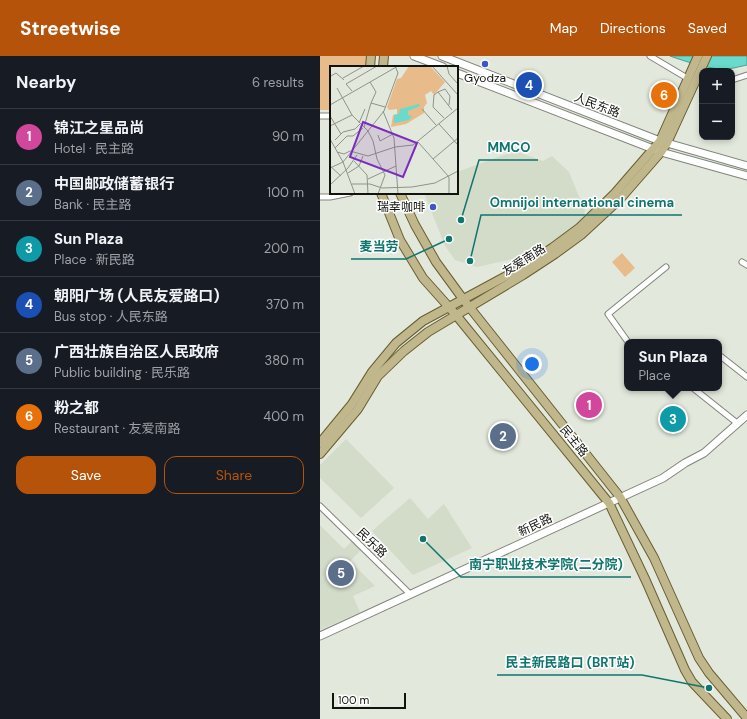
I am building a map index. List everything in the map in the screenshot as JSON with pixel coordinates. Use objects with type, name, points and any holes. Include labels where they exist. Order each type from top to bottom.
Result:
[{"type":"main road","points":[[370,66],[371,56]]},
{"type":"main road","points":[[383,66],[384,56]]},
{"type":"main road","points":[[414,56],[440,66]]},
{"type":"main road","name":"人民东路","points":[[442,56],[663,142],[747,166]]},
{"type":"main road","name":"友爱南路","points":[[694,78],[698,56]]},
{"type":"main road","name":"友爱南路","points":[[320,454],[358,409],[378,376],[404,351],[428,332],[555,254],[581,235],[620,199],[663,142],[694,78],[707,56]]},
{"type":"main road","name":"人民东路","points":[[458,72],[658,150],[747,176]]},
{"type":"main road","name":"友爱南路","points":[[320,443],[352,404],[372,372],[396,343],[423,321],[448,306],[521,268],[552,248],[579,228],[658,150]]},
{"type":"main road","name":"民主路","points":[[381,194],[400,240],[423,278],[456,315],[609,503],[646,581],[685,670],[692,682],[726,719]]},
{"type":"main road","name":"民主路","points":[[400,194],[415,225],[436,262],[463,299],[620,497],[654,558],[699,658],[709,673],[747,718]]},
{"type":"main road","name":"新民路","points":[[320,636],[663,478],[685,463],[704,453],[747,415]]},
{"type":"street","points":[[650,56],[694,78]]},
{"type":"street","points":[[735,79],[747,75]]},
{"type":"street","points":[[320,197],[345,194]]},
{"type":"street","points":[[626,339],[608,314],[666,267]]},
{"type":"street","points":[[722,357],[747,377]]},
{"type":"street","points":[[697,391],[737,423]]},
{"type":"street","name":"民乐路","points":[[320,506],[410,594]]},
{"type":"shaded area","points":[[320,56],[369,56],[368,66],[330,66],[330,110],[320,110]]},
{"type":"shaded area","points":[[515,151],[543,161],[552,156],[569,172],[585,211],[582,220],[540,253],[477,267],[455,260],[445,246],[424,194],[458,194],[458,172]]},
{"type":"shaded area","points":[[622,253],[635,268],[625,277],[612,262]]},
{"type":"shaded area","points":[[346,439],[394,488],[361,518],[320,478],[320,465]]},
{"type":"shaded area","points":[[410,498],[428,519],[444,504],[472,548],[413,575],[372,531]]},
{"type":"shaded area","points":[[320,525],[344,549],[352,541],[361,550],[350,561],[375,586],[353,596],[360,612],[320,630]]},
{"type":"water","points":[[670,56],[747,56],[747,65],[734,68],[711,68]]},
{"type":"place","name":"Gyodza","points":[[485,64]]},
{"type":"place","name":"朝阳广场 (人民友爱路口)","points":[[529,85]]},
{"type":"place","name":"粉之都","points":[[664,95]]},
{"type":"place","name":"瑞幸咖啡","points":[[433,207]]},
{"type":"place","name":"MMCO","points":[[461,220]]},
{"type":"place","name":"麦当劳","points":[[449,239]]},
{"type":"place","name":"Omnijoi international cinema","points":[[470,261]]},
{"type":"place","name":"锦江之星品尚","points":[[589,405]]},
{"type":"place","name":"Sun Plaza","points":[[673,419]]},
{"type":"place","name":"中国邮政储蓄银行","points":[[503,436]]},
{"type":"place","name":"南宁职业技术学院(二分院)","points":[[423,539]]},
{"type":"place","name":"广西壮族自治区人民政府","points":[[341,573]]},
{"type":"place","name":"民主新民路口 (BRT站)","points":[[709,688]]}]
